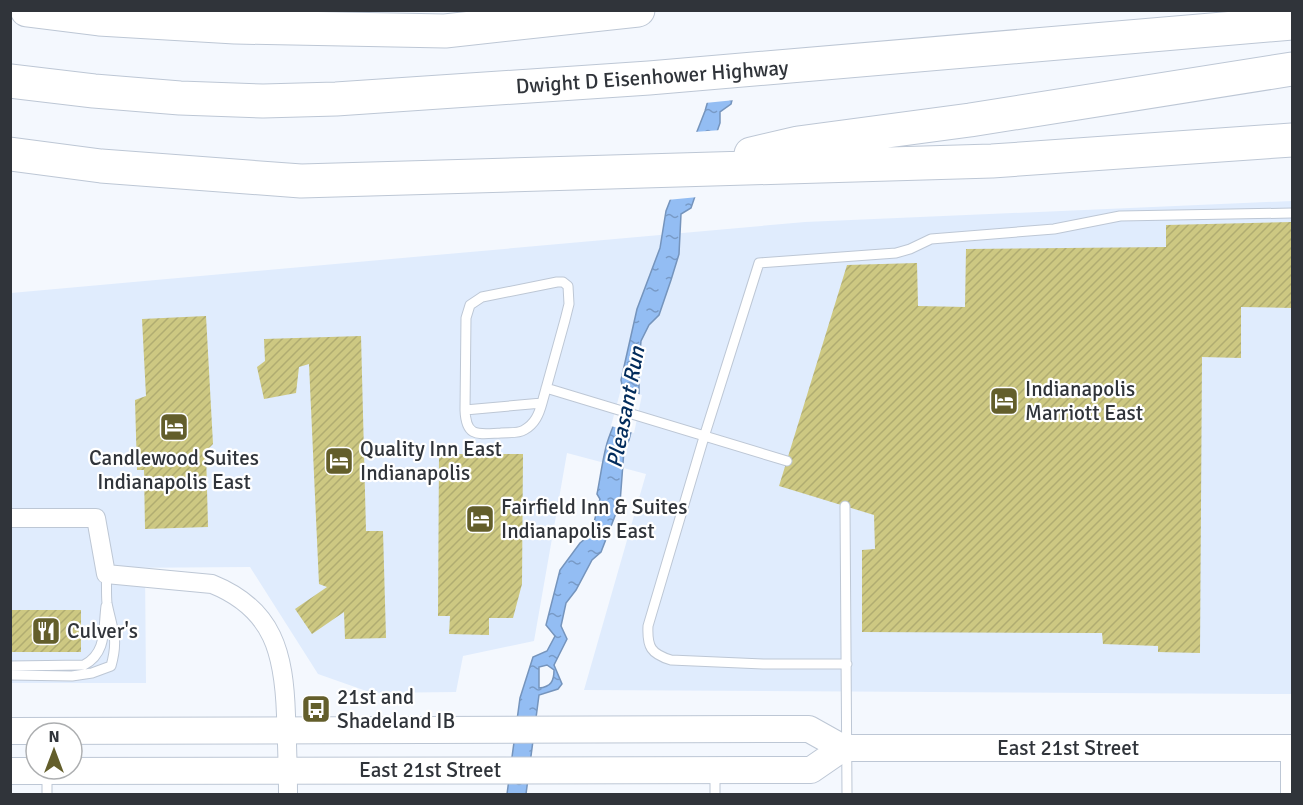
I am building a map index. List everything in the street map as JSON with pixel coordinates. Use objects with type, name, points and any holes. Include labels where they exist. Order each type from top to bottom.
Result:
[{"type":"highway","points":[[27,10],[99,19],[175,24],[445,31],[638,10]]},
{"type":"highway","points":[[298,28],[390,10]]},
{"type":"highway","name":"Dwight D Eisenhower Highway","points":[[10,81],[142,96],[263,101],[377,97],[649,78],[1293,23]]},
{"type":"highway","points":[[764,159],[798,143],[970,120],[1293,69]]},
{"type":"highway","points":[[10,154],[101,166],[301,181],[682,170],[764,159],[992,161],[1289,141]]},
{"type":"main road","name":"East 21st Street","points":[[10,771],[47,783],[287,761],[489,729],[809,729],[845,748],[1291,748]]},
{"type":"main road","name":"East 21st Street","points":[[10,731],[287,761],[483,770],[585,770],[715,782],[811,770],[845,748]]},
{"type":"street","points":[[10,518],[96,518],[106,574],[212,584],[225,588],[249,604],[267,626],[278,650],[285,694],[287,761]]},
{"type":"street","points":[[1290,795],[1291,748]]},
{"type":"lane","points":[[847,664],[763,664],[671,660],[660,657],[650,648],[648,626],[759,263],[896,253],[931,239],[1054,229],[1120,216],[1293,213]]},
{"type":"lane","points":[[557,282],[563,282],[568,286],[569,304],[546,388],[539,414],[534,422],[522,432],[477,434],[469,429],[465,422],[465,410],[466,311],[470,305],[482,297],[557,282]]},
{"type":"lane","points":[[546,388],[787,461]]},
{"type":"lane","points":[[465,410],[542,403]]},
{"type":"lane","points":[[845,506],[847,795]]},
{"type":"lane","points":[[10,666],[84,665],[95,659],[102,647],[107,601],[106,574]]},
{"type":"lane","points":[[10,675],[72,676],[92,674],[111,666],[115,651],[115,632],[107,601]]},
{"type":"shaded area","points":[[1292,201],[1292,694],[584,690],[646,474],[567,453],[534,641],[463,656],[456,692],[372,693],[318,674],[250,567],[113,568],[145,569],[146,683],[11,683],[11,293],[805,222]]},
{"type":"water","name":"Pleasant Run","points":[[734,11],[755,11],[731,104],[720,112],[720,123],[691,208],[681,214],[679,254],[659,315],[649,325],[641,341],[639,400],[629,440],[624,450],[620,503],[601,552],[592,560],[576,590],[566,603],[561,626],[567,639],[554,665],[562,684],[558,689],[539,695],[526,794],[507,794],[520,698],[533,657],[547,651],[555,636],[546,625],[560,570],[580,543],[591,534],[600,499],[597,494],[608,439],[621,406],[623,389],[621,380],[637,309],[660,248],[666,211],[705,111]],"holes":[[[547,665],[554,670],[551,683],[539,688],[539,667]]]},
{"type":"pier","points":[[731,10],[758,10],[735,100],[705,103]]},
{"type":"pier","points":[[721,130],[698,197],[667,200],[694,132]]},
{"type":"pier","points":[[621,389],[642,395],[634,433],[611,426]]},
{"type":"building","name":"Indianapolis Marriott East","points":[[1292,222],[1292,308],[1241,307],[1241,358],[1202,357],[1200,653],[1158,652],[1158,646],[1103,644],[1102,633],[862,632],[862,550],[875,549],[874,515],[779,486],[847,265],[917,263],[918,306],[965,307],[966,249],[1166,247],[1166,225]]},
{"type":"building","name":"Candlewood Suites Indianapolis East","points":[[206,316],[213,444],[206,451],[208,527],[145,529],[144,470],[137,470],[135,400],[146,396],[142,319]]},
{"type":"building","name":"Quality Inn East Indianapolis","points":[[361,336],[366,531],[383,531],[386,638],[345,639],[344,612],[312,634],[295,609],[327,587],[319,584],[309,364],[299,367],[296,393],[264,399],[257,367],[265,361],[264,339]]},
{"type":"building","name":"Fairfield Inn & Suites Indianapolis East","points":[[439,454],[523,454],[522,584],[513,618],[489,618],[489,635],[449,634],[450,616],[438,616]]},
{"type":"building","name":"Culver's","points":[[10,610],[81,610],[81,652],[10,652]]},
{"type":"place","name":"Indianapolis Marriott East","points":[[1004,401]]},
{"type":"place","name":"Candlewood Suites Indianapolis East","points":[[174,427]]},
{"type":"place","name":"Quality Inn East Indianapolis","points":[[339,461]]},
{"type":"place","name":"Fairfield Inn & Suites Indianapolis East","points":[[480,519]]},
{"type":"place","name":"Culver's","points":[[46,631]]},
{"type":"place","name":"21st and Shadeland IB","points":[[316,709]]}]
